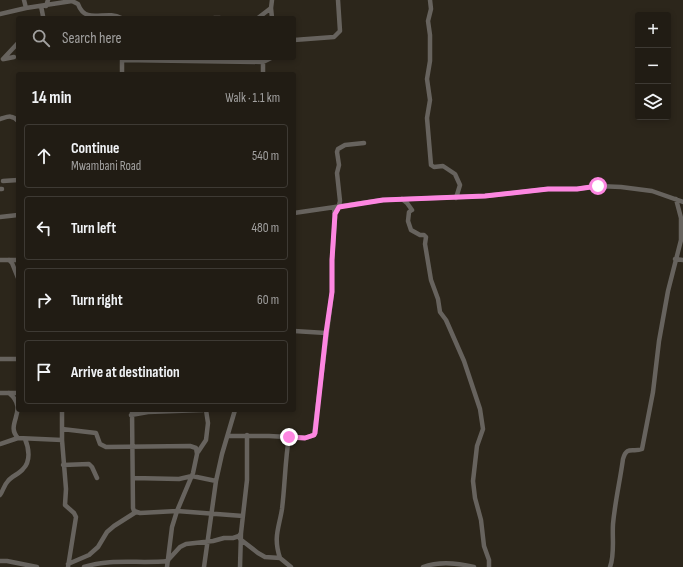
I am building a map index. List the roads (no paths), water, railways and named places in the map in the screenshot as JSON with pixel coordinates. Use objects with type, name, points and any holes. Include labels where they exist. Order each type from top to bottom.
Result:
[{"type":"street","points":[[24,0],[26,8]]},
{"type":"street","points":[[43,16],[44,6],[48,0]]},
{"type":"street","points":[[272,0],[272,16]]},
{"type":"street","points":[[296,40],[334,37],[338,34],[340,31],[338,0]]},
{"type":"street","points":[[430,0],[431,9],[428,21],[430,35],[430,61],[427,79],[430,100],[427,118],[431,165],[434,167],[443,166],[455,174],[460,185],[456,198]]},
{"type":"street","points":[[0,14],[26,8],[78,2],[81,12],[86,15],[116,16]]},
{"type":"street","points":[[261,16],[271,8]]},
{"type":"street","points":[[1,59],[16,45]]},
{"type":"street","points":[[1,59],[14,57]]},
{"type":"street","points":[[122,60],[122,72]]},
{"type":"street","points":[[230,60],[263,62],[267,60]]},
{"type":"street","points":[[263,62],[263,72]]},
{"type":"street","points":[[0,119],[11,116],[16,118]]},
{"type":"street","points":[[228,436],[236,435],[305,438],[314,435],[315,433],[332,292],[332,260],[335,214],[336,207],[340,201],[337,173],[339,165],[337,152],[338,149],[345,145],[364,143]]},
{"type":"street","points":[[3,181],[16,180]]},
{"type":"street","points":[[296,213],[383,200],[456,198],[548,189],[577,189],[598,186],[621,187],[652,192],[683,202]]},
{"type":"street","points":[[402,199],[412,210],[409,212],[408,217],[411,230],[426,237],[425,244],[431,280],[438,299],[440,312],[446,320],[464,361],[480,408],[483,429],[476,446],[473,481],[475,498],[481,520],[484,546],[490,567]]},
{"type":"street","points":[[610,567],[613,551],[614,518],[624,459],[628,450],[642,449],[668,291],[681,240],[681,218],[676,199]]},
{"type":"street","points":[[0,217],[16,215]]},
{"type":"street","points":[[675,259],[683,260]]},
{"type":"street","points":[[0,260],[16,260]]},
{"type":"street","points":[[9,260],[12,263],[16,273]]},
{"type":"street","points":[[296,331],[326,333]]},
{"type":"street","points":[[0,359],[16,359]]},
{"type":"street","points":[[0,393],[16,393]]},
{"type":"street","points":[[9,393],[16,400]]},
{"type":"street","points":[[17,412],[14,428],[15,436],[18,438]]},
{"type":"street","points":[[62,412],[63,465],[66,489],[65,505],[74,513],[76,517],[68,565]]},
{"type":"street","points":[[136,512],[133,508],[132,412],[148,412]]},
{"type":"street","points":[[168,567],[172,526],[192,476],[197,454],[206,440],[208,423],[206,412]]},
{"type":"street","points":[[204,567],[216,481],[234,412]]},
{"type":"street","points":[[62,429],[96,433],[100,444],[106,447],[194,446],[197,450],[197,454]]},
{"type":"street","points":[[229,429],[236,435]]},
{"type":"street","points":[[240,567],[241,536],[247,480],[247,436]]},
{"type":"street","points":[[289,437],[285,457],[282,508],[276,534],[280,558],[290,566]]},
{"type":"street","points":[[0,444],[18,438],[62,440]]},
{"type":"street","points":[[0,495],[7,482],[26,466],[29,450],[25,439]]},
{"type":"street","points":[[63,465],[89,464],[97,478]]},
{"type":"street","points":[[132,478],[179,479],[192,476],[216,481]]},
{"type":"street","points":[[68,565],[89,555],[98,547],[110,529],[136,512],[177,511],[243,516]]},
{"type":"street","points":[[241,536],[258,553],[265,557],[280,558]]},
{"type":"street","points":[[85,567],[108,561],[168,560],[180,547],[186,544],[241,536]]},
{"type":"street","points":[[0,561],[37,567]]},
{"type":"street","points":[[423,567],[442,564],[458,564],[474,567]]},
{"type":"street","points":[[283,567],[290,566]]}]
